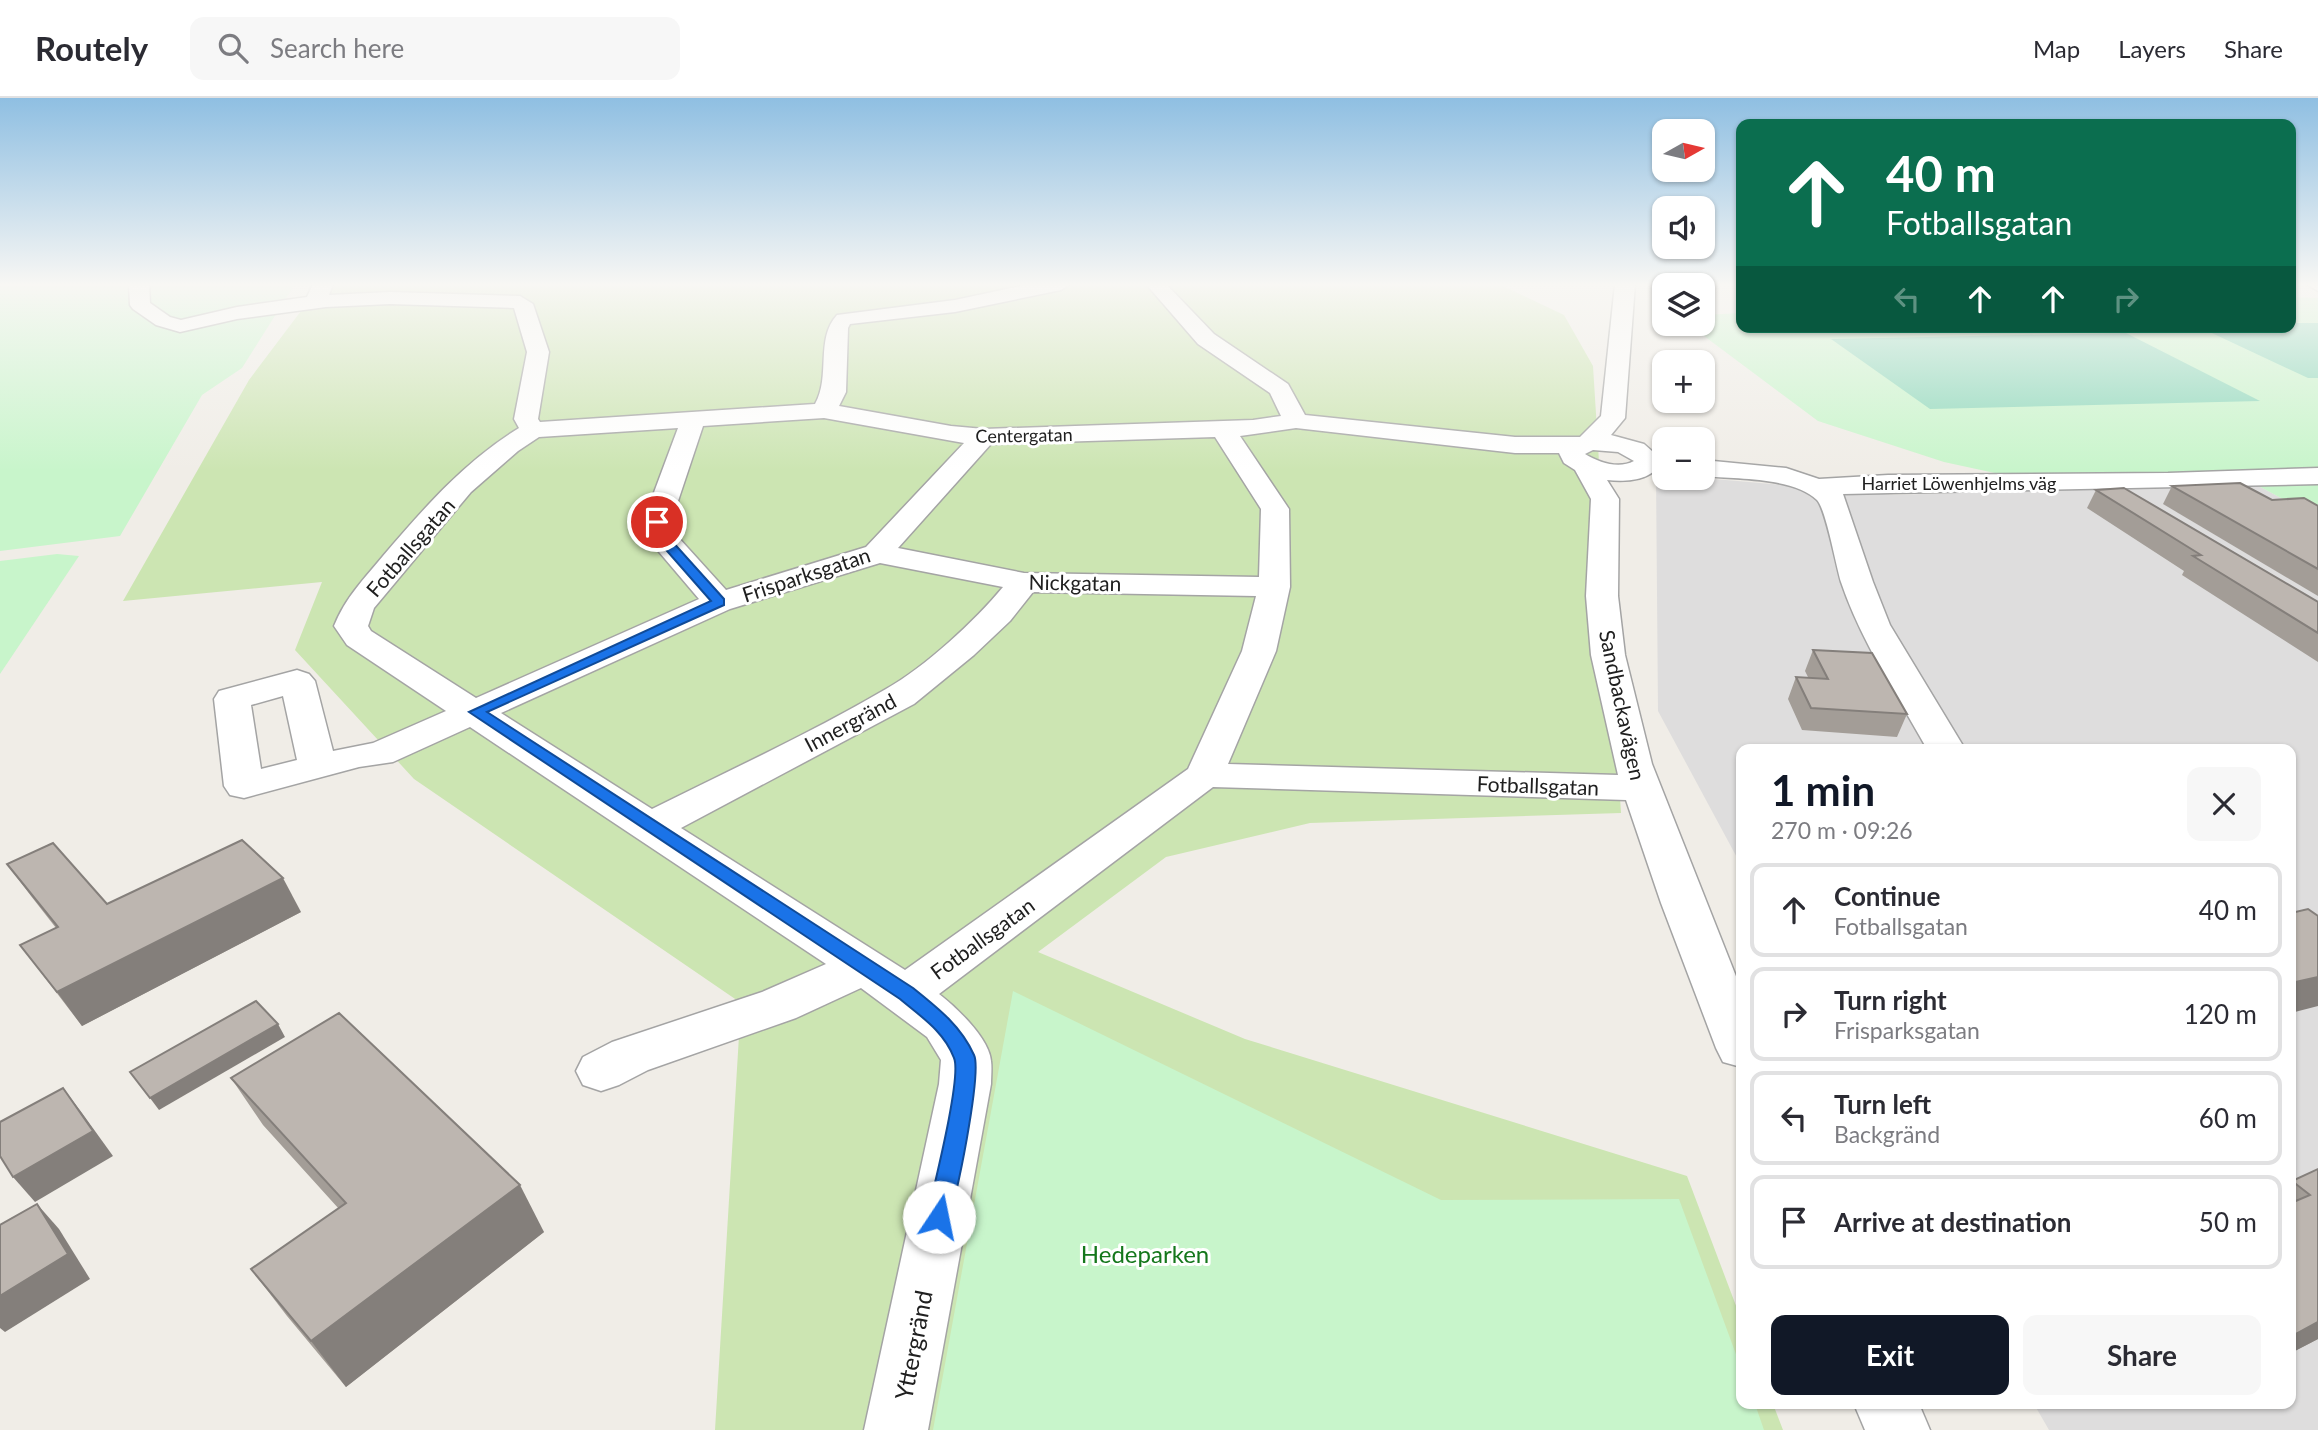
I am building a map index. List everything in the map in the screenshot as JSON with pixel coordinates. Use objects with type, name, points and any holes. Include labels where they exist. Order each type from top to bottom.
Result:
[{"type":"street","points":[[533,430],[526,419],[538,352],[536,346]]},
{"type":"street","points":[[824,411],[834,392],[836,346]]},
{"type":"street","points":[[1217,346],[1280,389],[1296,421]]},
{"type":"street","points":[[1613,418],[1647,461],[1605,499],[1583,454],[1613,418],[1619,346]]},
{"type":"street","name":"Centergatan","points":[[533,430],[824,411],[951,434],[984,437],[1223,429],[1296,421],[1583,454],[1611,443],[1647,461]]},
{"type":"street","points":[[693,420],[657,522],[664,540],[719,602]]},
{"type":"street","points":[[1204,775],[1259,652],[1275,587],[1275,509],[1223,429]]},
{"type":"street","name":"Fotballsgatan","points":[[533,430],[512,442],[442,506],[358,606],[351,626],[359,638],[886,980],[1204,775],[1642,788]]},
{"type":"street","name":"Frisparksgatan","points":[[318,766],[359,755],[380,754],[719,602],[877,553],[984,437]]},
{"type":"street","name":"Harriet Löwenhjelms väg","points":[[1715,468],[1786,476],[1817,486],[2315,477]]},
{"type":"street","points":[[2100,482],[2147,511]]},
{"type":"street","points":[[1817,486],[1832,498],[1857,582],[1874,625],[1943,744]]},
{"type":"street","name":"Sandbackavägen","points":[[1605,499],[1602,596],[1608,654],[1625,733],[1683,903],[1736,1036]]},
{"type":"street","name":"Nickgatan","points":[[877,553],[1024,582],[1275,587]]},
{"type":"street","name":"Innergränd","points":[[650,827],[901,696],[962,648],[998,614],[1024,582]]},
{"type":"street","points":[[601,1071],[630,1056],[779,1005],[886,980]]},
{"type":"street","name":"Yttergränd","points":[[886,980],[944,1024],[965,1058],[965,1084],[896,1430]]},
{"type":"street","points":[[1888,1409],[1898,1430]]},
{"type":"shaded area","points":[[1715,479],[1894,495],[2253,483],[2318,518],[2318,1430],[2049,1430],[2037,1409],[2296,1409],[2296,744],[1736,744],[1736,856],[1658,711],[1656,490],[1715,490]]},
{"type":"green space","points":[[0,346],[256,346],[242,368],[202,395],[120,536],[0,551]]},
{"type":"green space","points":[[274,346],[1582,346],[1593,366],[1621,813],[1310,823],[1166,857],[1038,952],[1245,1039],[1687,1176],[1736,1306],[1736,1409],[1775,1409],[1783,1430],[715,1430],[741,1003],[414,779],[295,650],[322,582],[123,601],[249,380]]},
{"type":"green space","points":[[1718,346],[2318,346],[2318,518],[2253,483],[2068,489],[1944,462],[1818,421]]},
{"type":"green space","points":[[1841,346],[2152,346],[2260,401],[1930,409]]},
{"type":"green space","points":[[2240,346],[2318,346],[2318,378],[2308,378]]},
{"type":"green space","points":[[57,554],[79,556],[0,674],[0,561]]},
{"type":"green space","name":"Hedeparken","points":[[1013,991],[1441,1200],[1679,1199],[1736,1354],[1736,1409],[1757,1409],[1764,1430],[933,1430]]},
{"type":"building","points":[[2240,483],[2272,500],[2304,498],[2318,506],[2318,569],[2172,486]]},
{"type":"building","points":[[2124,488],[2318,602],[2318,633],[2193,556],[2201,555],[2096,490]]},
{"type":"building","points":[[1813,650],[1872,653],[1907,714],[1811,708],[1796,677],[1828,679]]},
{"type":"building","points":[[242,840],[283,878],[57,992],[20,945],[58,927],[7,864],[53,843],[107,904]]},
{"type":"building","points":[[2308,909],[2318,916],[2318,977],[2296,982],[2296,912]]},
{"type":"building","points":[[256,1001],[278,1024],[150,1098],[130,1072]]},
{"type":"building","points":[[339,1013],[520,1185],[311,1341],[251,1269],[346,1203],[231,1078]]},
{"type":"building","points":[[63,1088],[93,1131],[13,1177],[0,1156],[0,1122]]},
{"type":"building","points":[[2318,1169],[2318,1322],[2296,1334],[2296,1201],[2310,1195],[2296,1184],[2296,1179]]},
{"type":"building","points":[[37,1204],[68,1254],[0,1296],[0,1225]]},
{"type":"route","points":[[657,522],[664,540],[719,602],[476,712],[906,993],[944,1024],[965,1058],[965,1084],[939,1217]]}]
